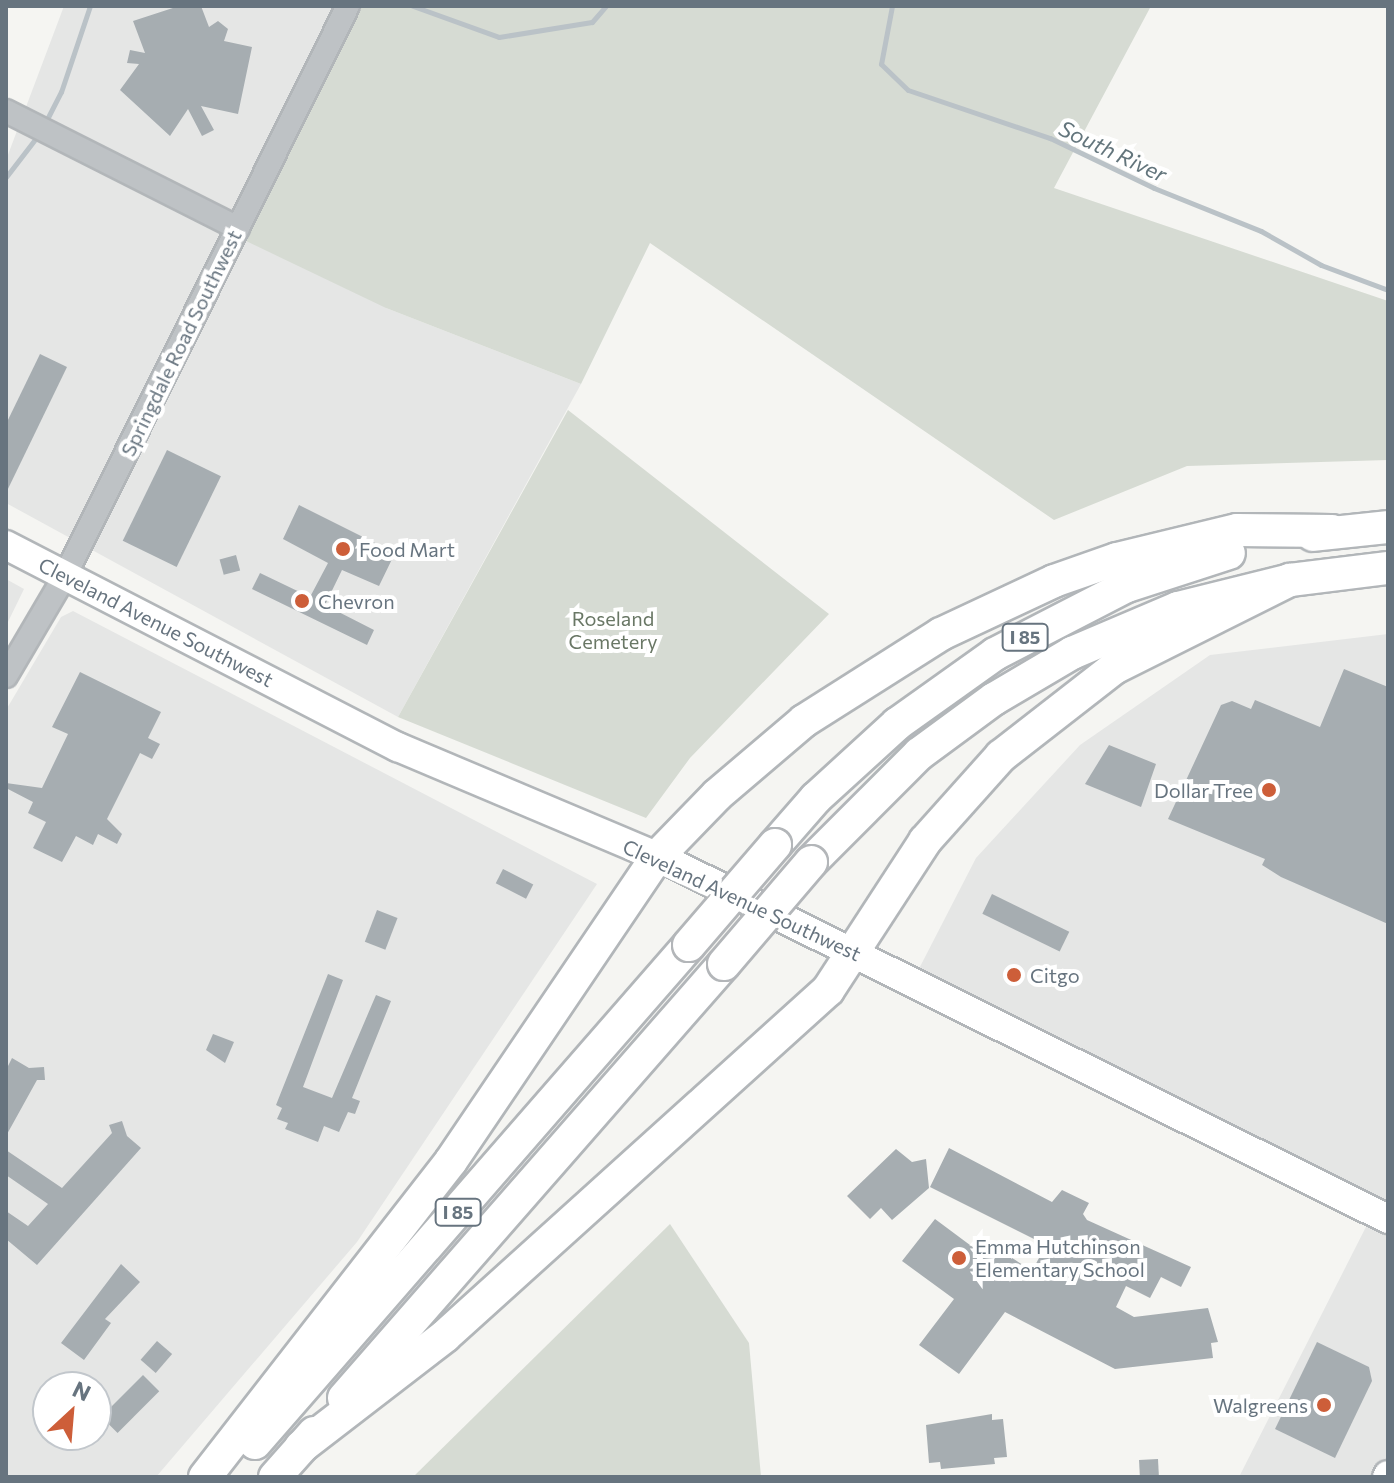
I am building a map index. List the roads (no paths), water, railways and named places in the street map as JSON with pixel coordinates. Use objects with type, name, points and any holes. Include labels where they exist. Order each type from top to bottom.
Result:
[{"type":"highway","points":[[205,1477],[451,1161],[657,857],[717,795],[804,721],[892,662],[994,608],[1105,563],[1193,539],[1278,527],[1332,531]]},
{"type":"highway","name":"I 85","points":[[225,1477],[816,798],[897,724],[945,687],[1046,625],[1196,561],[1332,531],[1388,527]]},
{"type":"highway","name":"I 85","points":[[275,1477],[811,862],[919,754],[1032,674],[1178,608],[1290,580],[1388,568]]},
{"type":"highway","points":[[301,1447],[445,1336],[828,990],[856,954],[925,841],[1001,756],[1114,668],[1290,580]]},
{"type":"main road","name":"Cleveland Avenue Southwest","points":[[6,545],[398,747],[657,857],[1388,1219]]},
{"type":"street","name":"Springdale Road Southwest","points":[[6,676],[65,576],[348,6]]},
{"type":"street","points":[[6,111],[238,228]]},
{"type":"waterway","name":"South River","points":[[44,125],[61,92],[90,6]]},
{"type":"waterway","name":"South River","points":[[413,6],[499,37],[592,22],[606,6]]},
{"type":"waterway","name":"South River","points":[[892,6],[881,64],[908,90],[1050,138],[1154,188],[1261,231],[1321,265],[1388,290]]},
{"type":"waterway","name":"South River","points":[[6,177],[39,134]]},
{"type":"place","name":"Food Mart","points":[[343,549]]},
{"type":"place","name":"Chevron","points":[[302,601]]},
{"type":"place","name":"Dollar Tree","points":[[1269,790]]},
{"type":"place","name":"Citgo","points":[[1014,975]]},
{"type":"place","name":"Emma Hutchinson Elementary School","points":[[959,1258]]},
{"type":"place","name":"Walgreens","points":[[1324,1405]]},
{"type":"park label","name":"Roseland Cemetery","points":[[613,630]]}]
